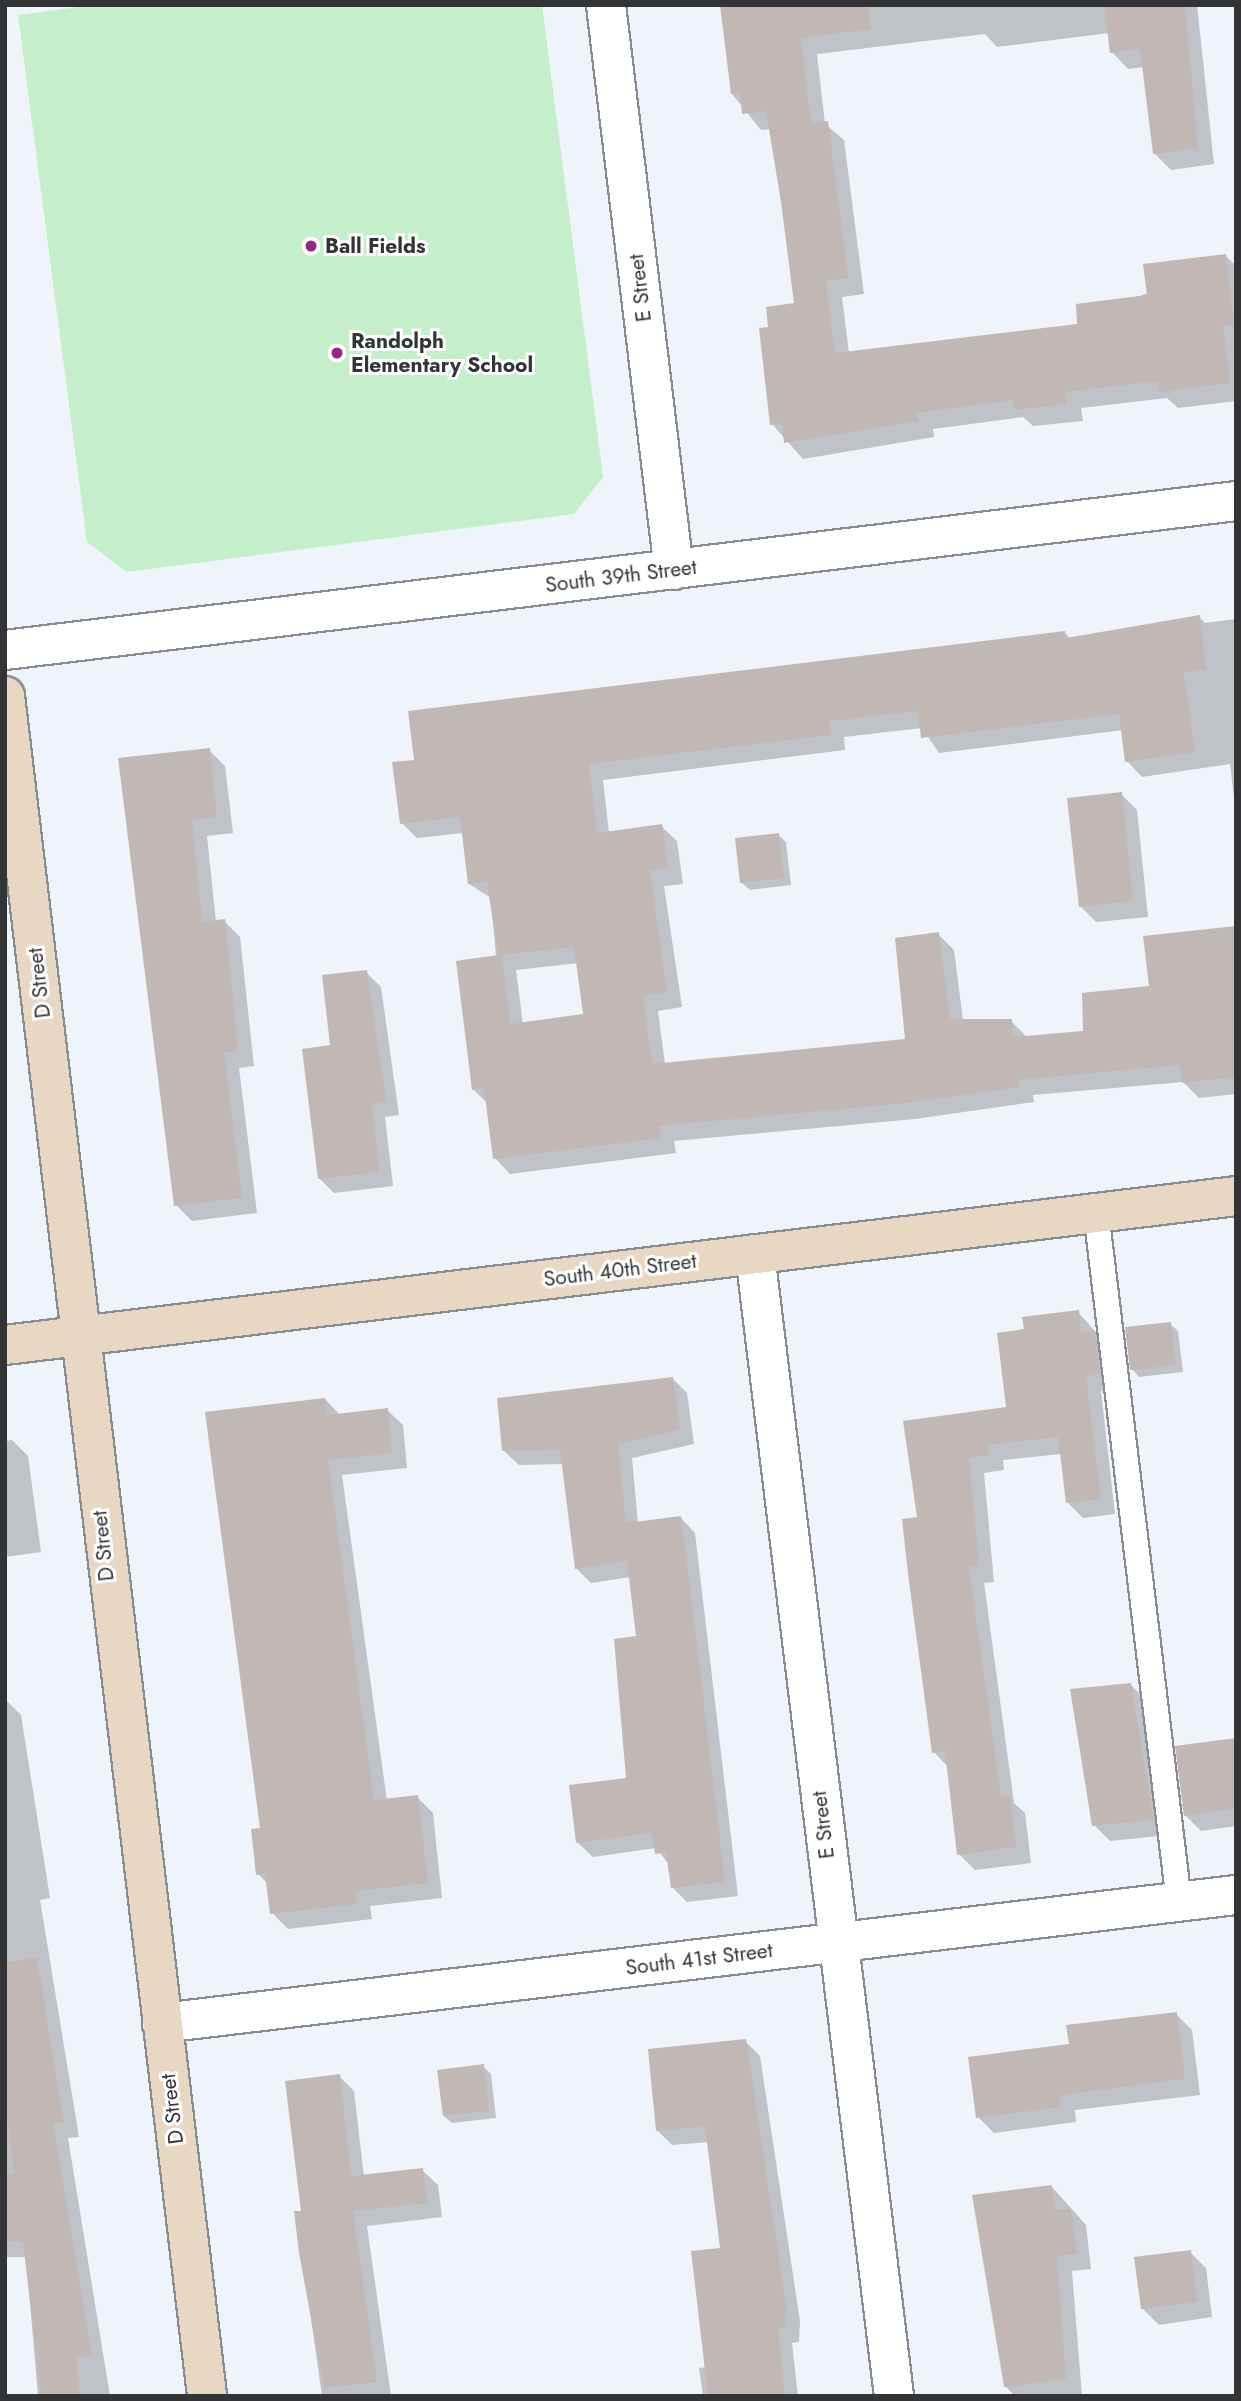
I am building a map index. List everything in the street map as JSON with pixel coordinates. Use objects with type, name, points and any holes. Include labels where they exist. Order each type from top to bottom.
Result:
[{"type":"street","name":"E Street","points":[[607,5],[674,570]]},
{"type":"street","name":"South 39th Street","points":[[5,650],[1236,501]]},
{"type":"street","name":"D Street","points":[[5,696],[207,2396]]},
{"type":"street","name":"South 40th Street","points":[[5,1345],[1236,1196]]},
{"type":"street","name":"E Street","points":[[755,1254],[894,2396]]},
{"type":"street","name":"South 41st Street","points":[[162,2023],[1236,1895]]},
{"type":"lane","points":[[1096,1213],[1180,1902]]},
{"type":"green space","name":"Ball Fields","points":[[93,5],[542,5],[603,477],[574,514],[127,572],[87,542],[18,15]]},
{"type":"building","points":[[720,5],[869,5],[870,29],[801,38],[811,123],[828,121],[848,278],[826,281],[835,353],[1077,324],[1076,304],[1147,295],[1143,264],[1226,254],[1234,325],[1223,326],[1230,383],[1159,392],[1158,381],[1065,392],[1067,404],[1014,410],[1013,400],[917,413],[918,421],[784,443],[782,423],[770,425],[759,328],[768,327],[766,307],[794,303],[781,202],[766,111],[742,114],[740,93],[731,94]]},
{"type":"building","points":[[1104,5],[1185,5],[1198,148],[1153,154],[1140,49],[1110,53]]},
{"type":"building","points":[[1200,615],[1206,669],[1184,672],[1195,752],[1125,762],[1119,714],[921,738],[918,711],[829,721],[831,735],[589,764],[597,833],[662,824],[668,868],[650,871],[667,992],[643,995],[652,1064],[905,1039],[895,938],[939,932],[950,1019],[1012,1019],[1013,1037],[1083,1031],[1082,993],[1149,986],[1143,936],[1236,926],[1236,1077],[1182,1083],[1180,1065],[1018,1080],[1019,1087],[898,1104],[659,1126],[661,1138],[493,1159],[484,1088],[472,1090],[456,961],[498,955],[487,882],[468,884],[460,817],[400,824],[392,762],[414,760],[408,711],[1065,631],[1066,638]],"holes":[[[574,947],[583,1014],[510,1024],[502,955]]]},
{"type":"building","points":[[210,748],[217,817],[192,820],[202,922],[225,919],[238,1051],[224,1052],[242,1198],[174,1206],[118,758]]},
{"type":"building","points":[[1122,792],[1133,901],[1079,907],[1067,798]]},
{"type":"building","points":[[779,833],[784,878],[740,883],[735,838]]},
{"type":"building","points":[[367,970],[386,1101],[372,1103],[379,1172],[318,1179],[302,1049],[330,1045],[322,975]]},
{"type":"building","points":[[1079,1310],[1081,1333],[1095,1331],[1100,1374],[1086,1376],[1101,1499],[1066,1503],[1058,1437],[988,1445],[989,1455],[969,1458],[979,1566],[969,1567],[1001,1797],[1010,1795],[1016,1847],[957,1855],[945,1751],[932,1753],[908,1574],[902,1519],[917,1517],[903,1421],[1006,1407],[997,1333],[1024,1329],[1022,1317]]},
{"type":"building","points":[[1171,1322],[1176,1365],[1130,1370],[1125,1327]]},
{"type":"building","points":[[673,1377],[680,1430],[618,1444],[626,1523],[681,1516],[689,1578],[725,1882],[671,1888],[666,1852],[655,1854],[652,1833],[576,1843],[569,1785],[626,1778],[614,1639],[636,1636],[627,1561],[575,1569],[560,1450],[502,1451],[497,1398]]},
{"type":"building","points":[[325,1398],[327,1415],[388,1408],[392,1453],[328,1460],[374,1800],[418,1795],[428,1883],[355,1891],[357,1904],[270,1914],[265,1874],[256,1875],[251,1829],[260,1828],[205,1412]]},
{"type":"building","points":[[1131,1683],[1154,1820],[1092,1826],[1070,1689]]},
{"type":"building","points":[[1236,1738],[1236,1808],[1184,1816],[1175,1746]]},
{"type":"building","points":[[37,1958],[64,2122],[53,2123],[92,2356],[76,2358],[80,2396],[41,2396],[23,2242],[5,2241],[5,2175],[14,2174],[5,2101],[5,1962]]},
{"type":"building","points":[[1177,2012],[1185,2079],[1060,2095],[1061,2107],[976,2118],[968,2057],[1069,2044],[1066,2025]]},
{"type":"building","points":[[746,2039],[786,2305],[785,2328],[778,2328],[785,2396],[708,2396],[691,2251],[720,2248],[705,2126],[656,2131],[648,2049]]},
{"type":"building","points":[[484,2064],[489,2111],[443,2116],[437,2070]]},
{"type":"building","points":[[340,2074],[351,2176],[423,2168],[427,2203],[353,2211],[377,2382],[324,2388],[299,2253],[294,2211],[301,2211],[285,2081]]},
{"type":"building","points":[[1052,2185],[1055,2210],[1071,2208],[1077,2254],[1057,2256],[1066,2379],[1004,2387],[972,2195]]},
{"type":"building","points":[[1191,2250],[1197,2302],[1141,2309],[1134,2257]]},
{"type":"place","name":"Ball Fields","points":[[311,246]]},
{"type":"place","name":"Randolph Elementary School","points":[[337,353]]}]
